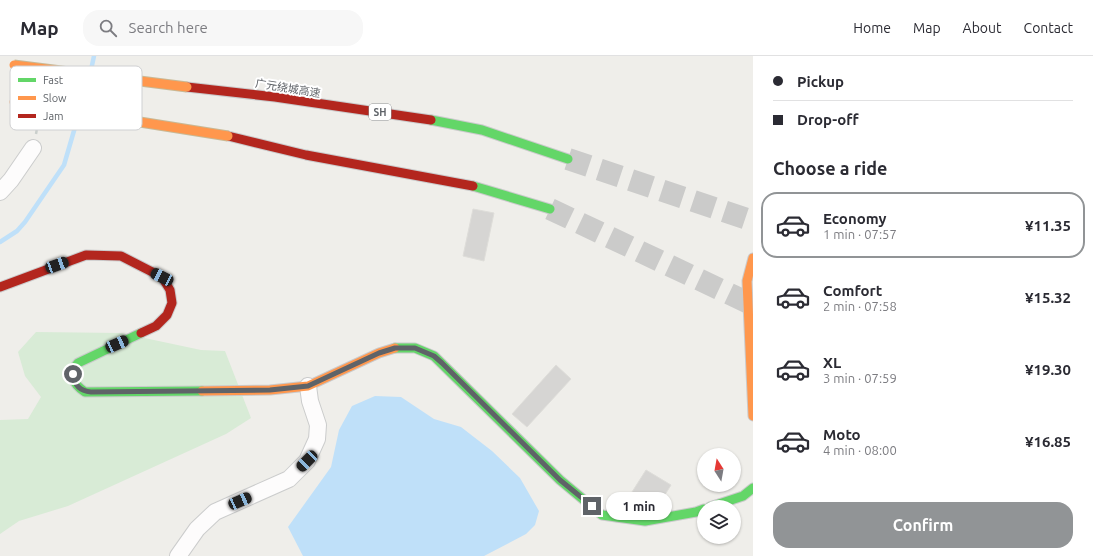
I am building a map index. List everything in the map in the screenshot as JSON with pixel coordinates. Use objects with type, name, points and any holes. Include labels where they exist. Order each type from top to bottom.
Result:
[{"type":"main road","name":"广元绕城高速","points":[[10,65],[18,66]]},
{"type":"main road","name":"广元绕城高速","points":[[142,81],[275,97],[415,117],[482,130],[568,158]]},
{"type":"main road","points":[[142,123],[228,136],[306,155],[468,185],[550,209]]},
{"type":"main road","points":[[0,286],[86,255],[121,256],[162,277],[167,282],[172,295],[172,303],[167,316],[162,322],[104,349],[77,364],[73,374],[74,380],[76,385],[85,392],[270,390],[308,386],[387,350],[404,347],[415,348],[434,356],[442,363],[560,480],[602,515],[645,521],[697,512]]},
{"type":"main road","points":[[753,258],[747,281],[748,332],[753,416]]},
{"type":"main road","points":[[731,500],[743,496],[753,488]]},
{"type":"street","points":[[0,192],[11,180],[33,148]]},
{"type":"street","points":[[178,556],[197,528],[215,512],[289,479],[307,461],[317,438],[318,426],[310,401],[308,386]]},
{"type":"green space","points":[[36,332],[121,333],[201,350],[225,351],[251,418],[226,434],[68,506],[19,521],[0,534],[0,420],[28,419],[41,397],[25,376],[18,352]]},
{"type":"water","points":[[375,396],[401,397],[434,419],[461,427],[492,451],[520,478],[539,511],[535,525],[526,534],[484,556],[303,556],[288,527],[331,467],[339,430],[352,406]]},
{"type":"building","points":[[473,209],[494,213],[484,261],[463,256]]},
{"type":"building","points":[[556,365],[571,379],[527,427],[512,414]]},
{"type":"building","points":[[646,470],[671,485],[658,506],[655,507],[632,492]]},
{"type":"waterway","points":[[92,66],[94,56]]},
{"type":"waterway","points":[[0,242],[17,231],[25,222],[64,165],[74,130]]},
{"type":"tunnel","points":[[568,159],[753,221]]},
{"type":"tunnel","points":[[550,209],[753,305]]},
{"type":"traffic: fast","points":[[431,120],[482,130],[568,159]]},
{"type":"traffic: fast","points":[[473,186],[550,209]]},
{"type":"traffic: fast","points":[[141,333],[78,363],[73,371],[73,379],[77,386],[85,392],[202,391]]},
{"type":"traffic: fast","points":[[395,348],[415,348],[434,356],[560,480],[602,515],[645,521],[697,512]]},
{"type":"traffic: fast","points":[[731,500],[743,496],[753,488]]},
{"type":"traffic: slow","points":[[14,65],[22,66]]},
{"type":"traffic: slow","points":[[142,81],[187,87]]},
{"type":"traffic: slow","points":[[142,122],[228,136]]},
{"type":"traffic: slow","points":[[753,258],[747,281],[753,416]]},
{"type":"traffic: slow","points":[[202,391],[270,390],[308,386],[379,353],[395,348]]},
{"type":"traffic: jam","points":[[187,87],[275,97],[431,120]]},
{"type":"traffic: jam","points":[[228,136],[306,155],[473,186]]},
{"type":"traffic: jam","points":[[0,287],[86,255],[121,256],[162,277],[170,290],[172,303],[167,315],[156,326],[141,333]]},
{"type":"route","points":[[73,374],[76,385],[85,392],[270,390],[308,386],[387,350],[404,347],[415,348],[434,356],[442,363],[560,480],[592,506]]}]
